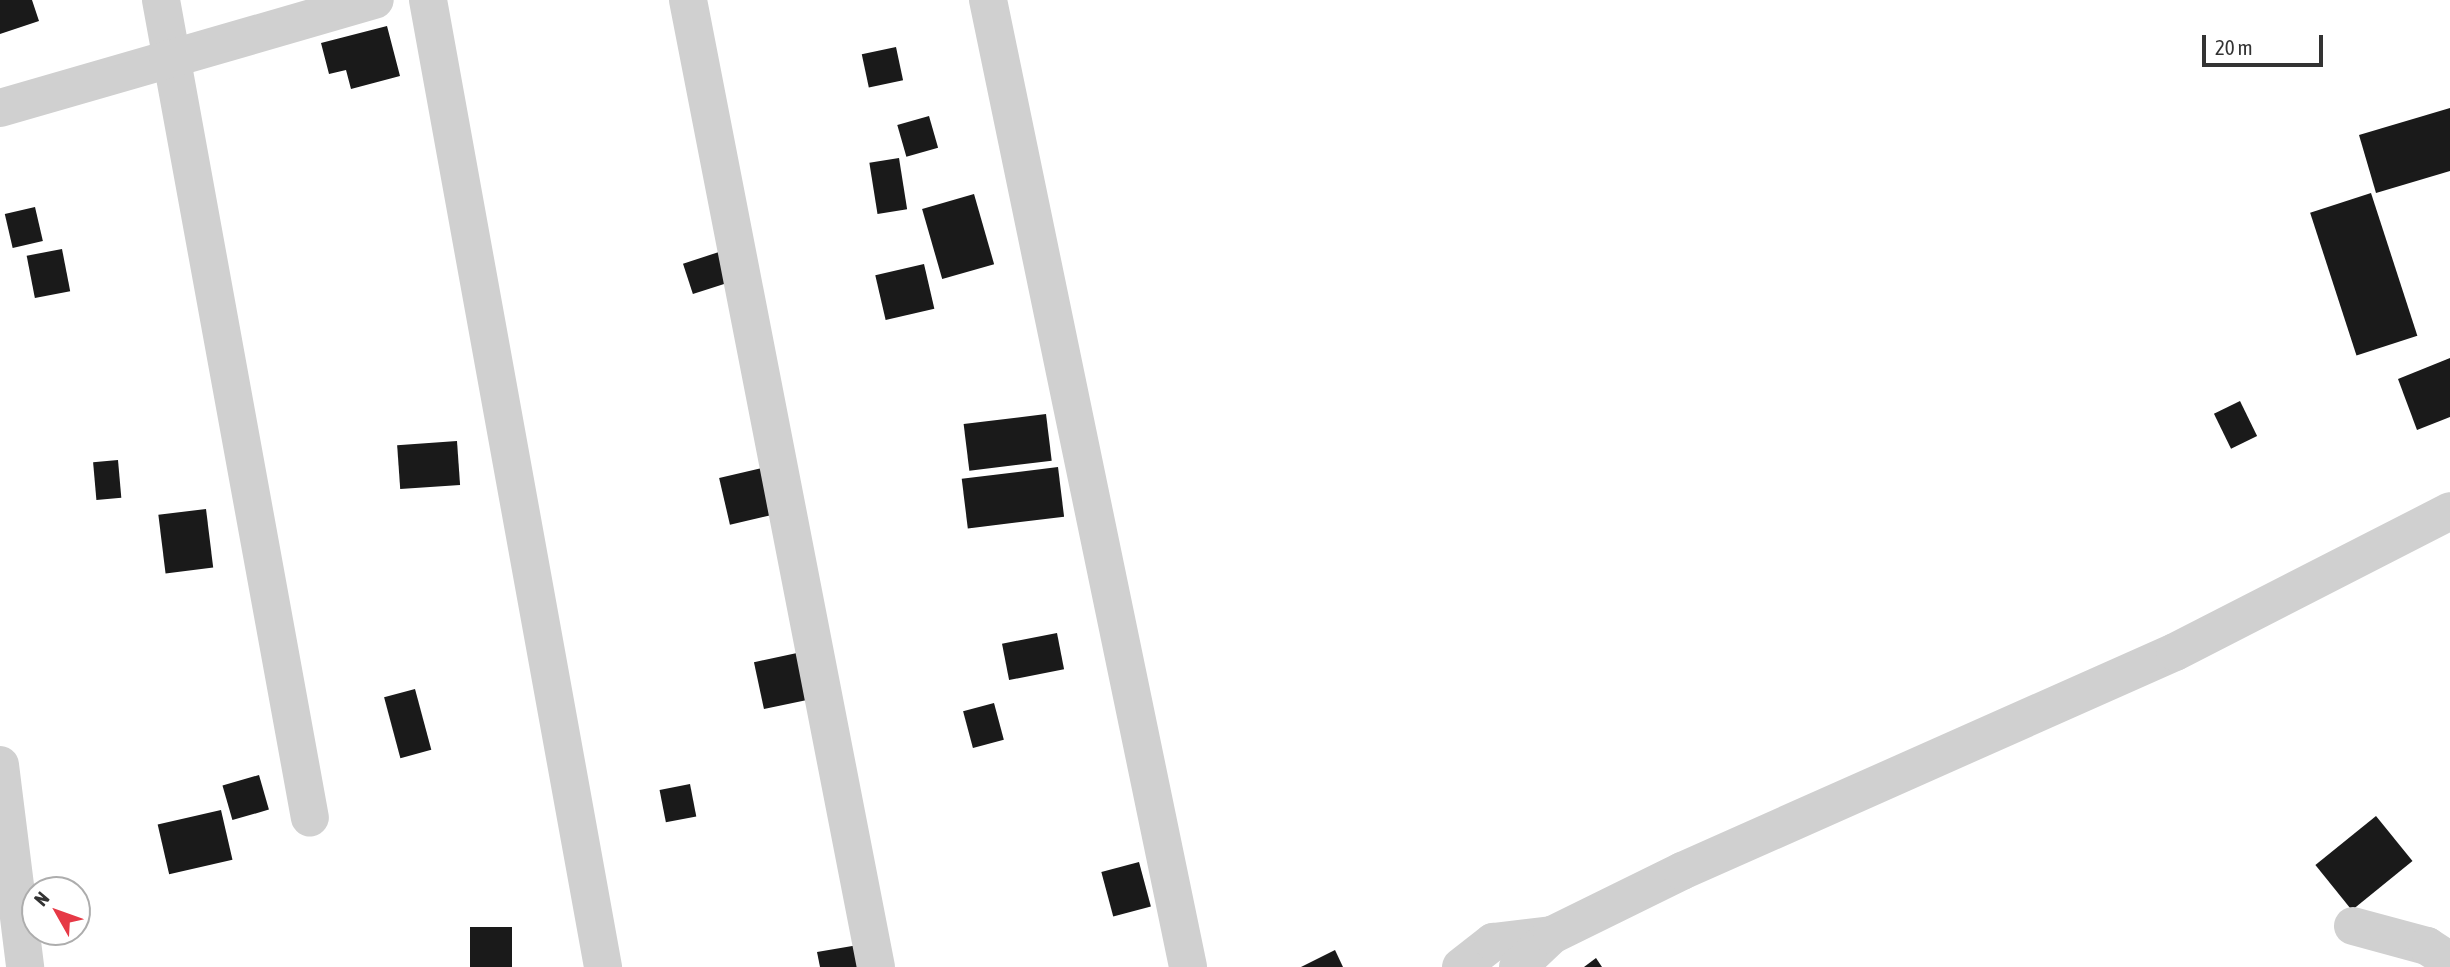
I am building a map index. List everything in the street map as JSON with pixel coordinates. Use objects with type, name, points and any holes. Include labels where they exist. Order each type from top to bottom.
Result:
[{"type":"street","points":[[161,0],[310,818]]},
{"type":"street","points":[[0,108],[173,55],[375,0]]},
{"type":"street","points":[[428,0],[603,967]]},
{"type":"street","points":[[688,0],[876,967]]},
{"type":"street","points":[[988,0],[1188,967]]},
{"type":"street","points":[[1518,967],[1552,935],[1682,871],[2175,652],[2450,511]]},
{"type":"street","points":[[0,765],[25,967]]},
{"type":"street","points":[[2353,926],[2427,946],[2450,961]]},
{"type":"street","points":[[1461,967],[1493,942],[1552,935]]},
{"type":"building","points":[[0,0],[32,0],[39,21],[0,34]]},
{"type":"building","points":[[387,26],[400,76],[351,89],[346,70],[329,74],[321,43]]},
{"type":"building","points":[[896,47],[903,80],[869,88],[862,54]]},
{"type":"building","points":[[2450,108],[2450,171],[2376,193],[2359,135]]},
{"type":"building","points":[[929,116],[938,148],[906,157],[897,125]]},
{"type":"building","points":[[899,158],[907,209],[878,214],[869,163]]},
{"type":"building","points":[[2371,193],[2417,336],[2356,355],[2310,213]]},
{"type":"building","points":[[974,194],[994,264],[942,279],[922,209]]},
{"type":"building","points":[[35,207],[43,241],[13,248],[5,214]]},
{"type":"building","points":[[62,249],[70,291],[35,298],[27,256]]},
{"type":"building","points":[[722,251],[732,281],[693,294],[683,264]]},
{"type":"building","points":[[924,264],[934,309],[886,320],[875,275]]},
{"type":"building","points":[[2450,358],[2450,417],[2417,430],[2398,379]]},
{"type":"building","points":[[2240,401],[2257,436],[2231,449],[2214,414]]},
{"type":"building","points":[[1046,414],[1052,461],[969,471],[964,424]]},
{"type":"building","points":[[457,441],[460,485],[400,489],[397,445]]},
{"type":"building","points":[[118,460],[121,498],[96,500],[93,462]]},
{"type":"building","points":[[1058,467],[1064,517],[968,528],[962,479]]},
{"type":"building","points":[[762,468],[773,515],[730,525],[719,478]]},
{"type":"building","points":[[206,509],[213,568],[166,573],[158,515]]},
{"type":"building","points":[[1057,633],[1064,669],[1009,680],[1002,644]]},
{"type":"building","points":[[797,653],[807,700],[764,709],[754,662]]},
{"type":"building","points":[[415,689],[431,750],[400,758],[384,697]]},
{"type":"building","points":[[994,703],[1004,740],[973,748],[963,711]]},
{"type":"building","points":[[259,775],[269,810],[232,820],[222,785]]},
{"type":"building","points":[[690,784],[696,816],[666,822],[660,790]]},
{"type":"building","points":[[221,810],[232,860],[169,874],[158,825]]},
{"type":"building","points":[[2376,816],[2413,861],[2352,910],[2315,865]]},
{"type":"building","points":[[1139,862],[1151,906],[1113,917],[1101,872]]},
{"type":"building","points":[[470,927],[512,927],[512,967],[470,967]]},
{"type":"building","points":[[864,944],[867,967],[820,967],[817,952]]},
{"type":"building","points":[[1335,950],[1343,967],[1301,967]]},
{"type":"building","points":[[1596,958],[1602,967],[1584,967]]}]
